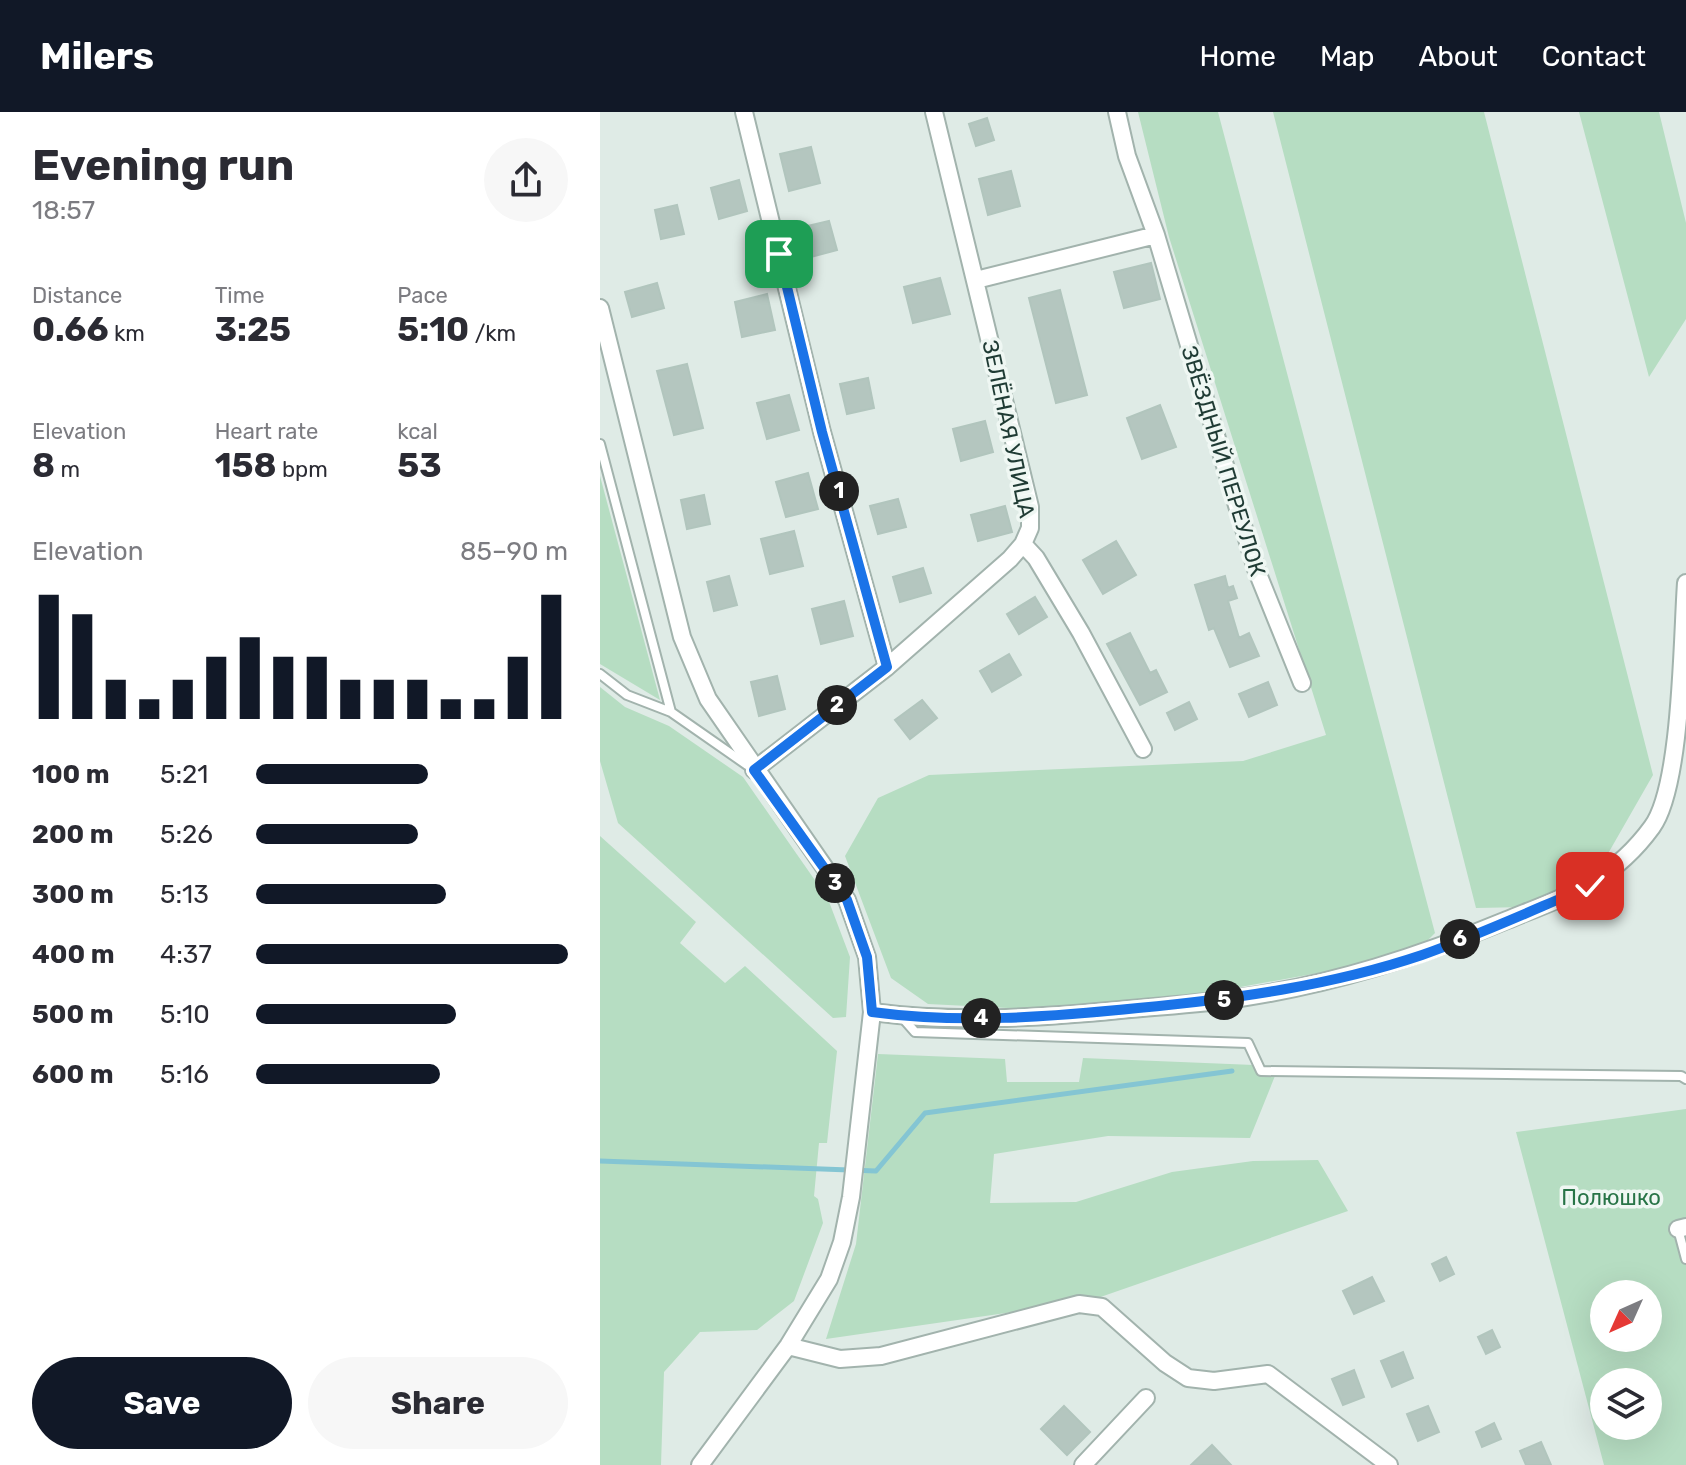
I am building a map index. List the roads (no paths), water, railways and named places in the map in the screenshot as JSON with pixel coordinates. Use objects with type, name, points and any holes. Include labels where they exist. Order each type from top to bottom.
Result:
[{"type":"street","points":[[744,112],[822,432],[887,667]]},
{"type":"street","name":"ЗЕЛЁНАЯ УЛИЦА","points":[[754,770],[887,667],[994,574],[1023,544],[1030,528],[1030,507],[934,112]]},
{"type":"street","name":"ЗВЁЗДНЫЙ ПЕРЕУЛОК","points":[[1117,112],[1127,156],[1156,235],[1247,543],[1302,683]]},
{"type":"street","points":[[976,280],[1156,235]]},
{"type":"street","points":[[600,308],[682,637],[708,699],[754,770],[847,900],[867,957],[872,1012],[851,1197],[842,1242],[829,1279],[788,1346],[700,1465]]},
{"type":"street","points":[[1023,544],[1036,558],[1081,633],[1143,749]]},
{"type":"street","points":[[872,1012],[925,1019],[1040,1018],[1241,998],[1360,973],[1424,954],[1590,886],[1621,861],[1654,825],[1679,769],[1686,583]]},
{"type":"street","points":[[788,1346],[840,1359],[881,1356],[1079,1304],[1102,1307],[1165,1363],[1188,1378],[1214,1381],[1268,1374],[1389,1465]]},
{"type":"street","points":[[1083,1465],[1146,1398]]},
{"type":"lane","points":[[600,444],[671,712]]},
{"type":"lane","points":[[600,674],[627,695],[671,712],[754,770]]},
{"type":"lane","points":[[901,1015],[915,1032],[1248,1043],[1261,1071],[1681,1076],[1686,1079]]},
{"type":"lane","points":[[1682,1228],[1686,1259]]},
{"type":"waterway","points":[[600,1161],[876,1171],[925,1113],[1232,1071]]},
{"type":"park label","name":"Полюшко","points":[[1611,1197]]}]
